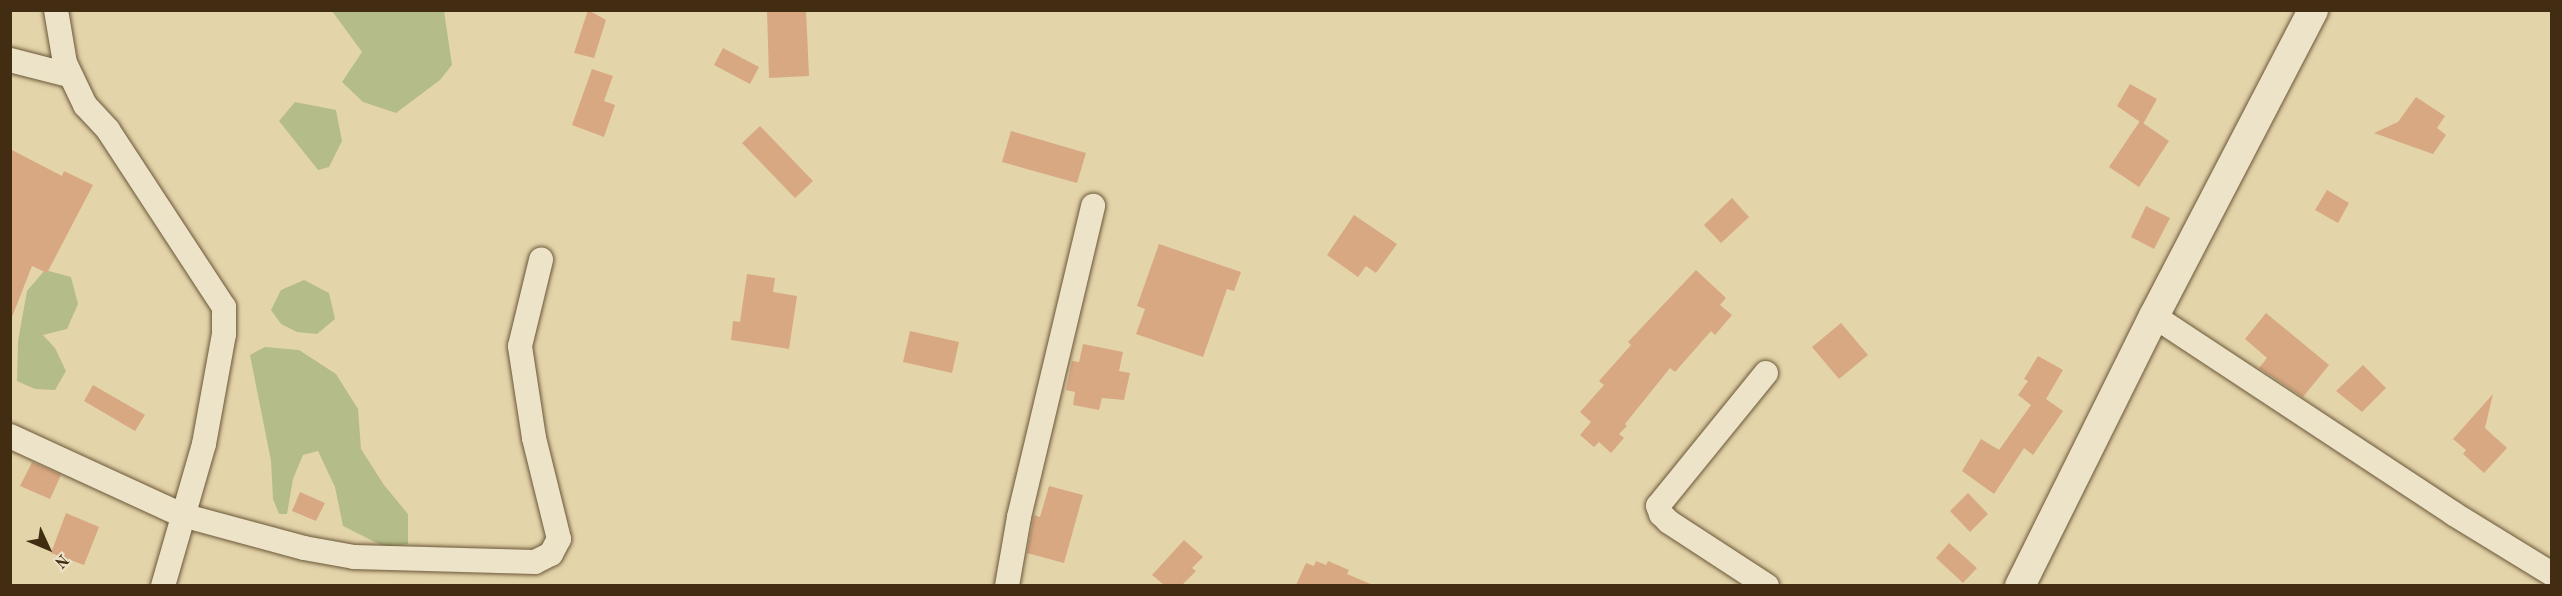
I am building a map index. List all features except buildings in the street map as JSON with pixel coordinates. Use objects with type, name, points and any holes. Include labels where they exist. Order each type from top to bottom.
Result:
[{"type":"street","points":[[56,10],[69,75],[85,105],[108,130],[224,307],[224,334],[204,444],[163,585]]},
{"type":"street","points":[[2020,585],[2154,316],[2313,10]]},
{"type":"street","points":[[10,60],[69,75]]},
{"type":"street","points":[[1007,585],[1019,518],[1093,206]]},
{"type":"street","points":[[10,436],[182,515],[304,548],[354,557],[535,562],[551,554],[559,539],[534,438],[520,346],[541,261]]},
{"type":"street","points":[[2154,316],[2454,514],[2552,574]]},
{"type":"street","points":[[1766,373],[1658,506],[1661,514],[1669,522],[1767,585]]},
{"type":"green space","points":[[332,11],[444,11],[452,65],[440,80],[396,113],[363,102],[342,82],[362,52]]},
{"type":"green space","points":[[295,102],[336,110],[342,141],[329,167],[318,170],[279,121]]},
{"type":"green space","points":[[45,270],[71,277],[78,304],[67,329],[43,335],[55,348],[66,371],[55,390],[35,389],[17,381],[18,341],[27,291]]},
{"type":"green space","points":[[304,280],[329,293],[335,319],[317,334],[297,332],[281,324],[271,310],[281,290]]},
{"type":"green space","points":[[265,347],[299,350],[336,374],[358,409],[361,449],[384,485],[408,514],[408,544],[385,547],[343,526],[335,487],[318,451],[303,455],[293,479],[287,514],[279,514],[273,499],[271,461],[250,355]]}]
